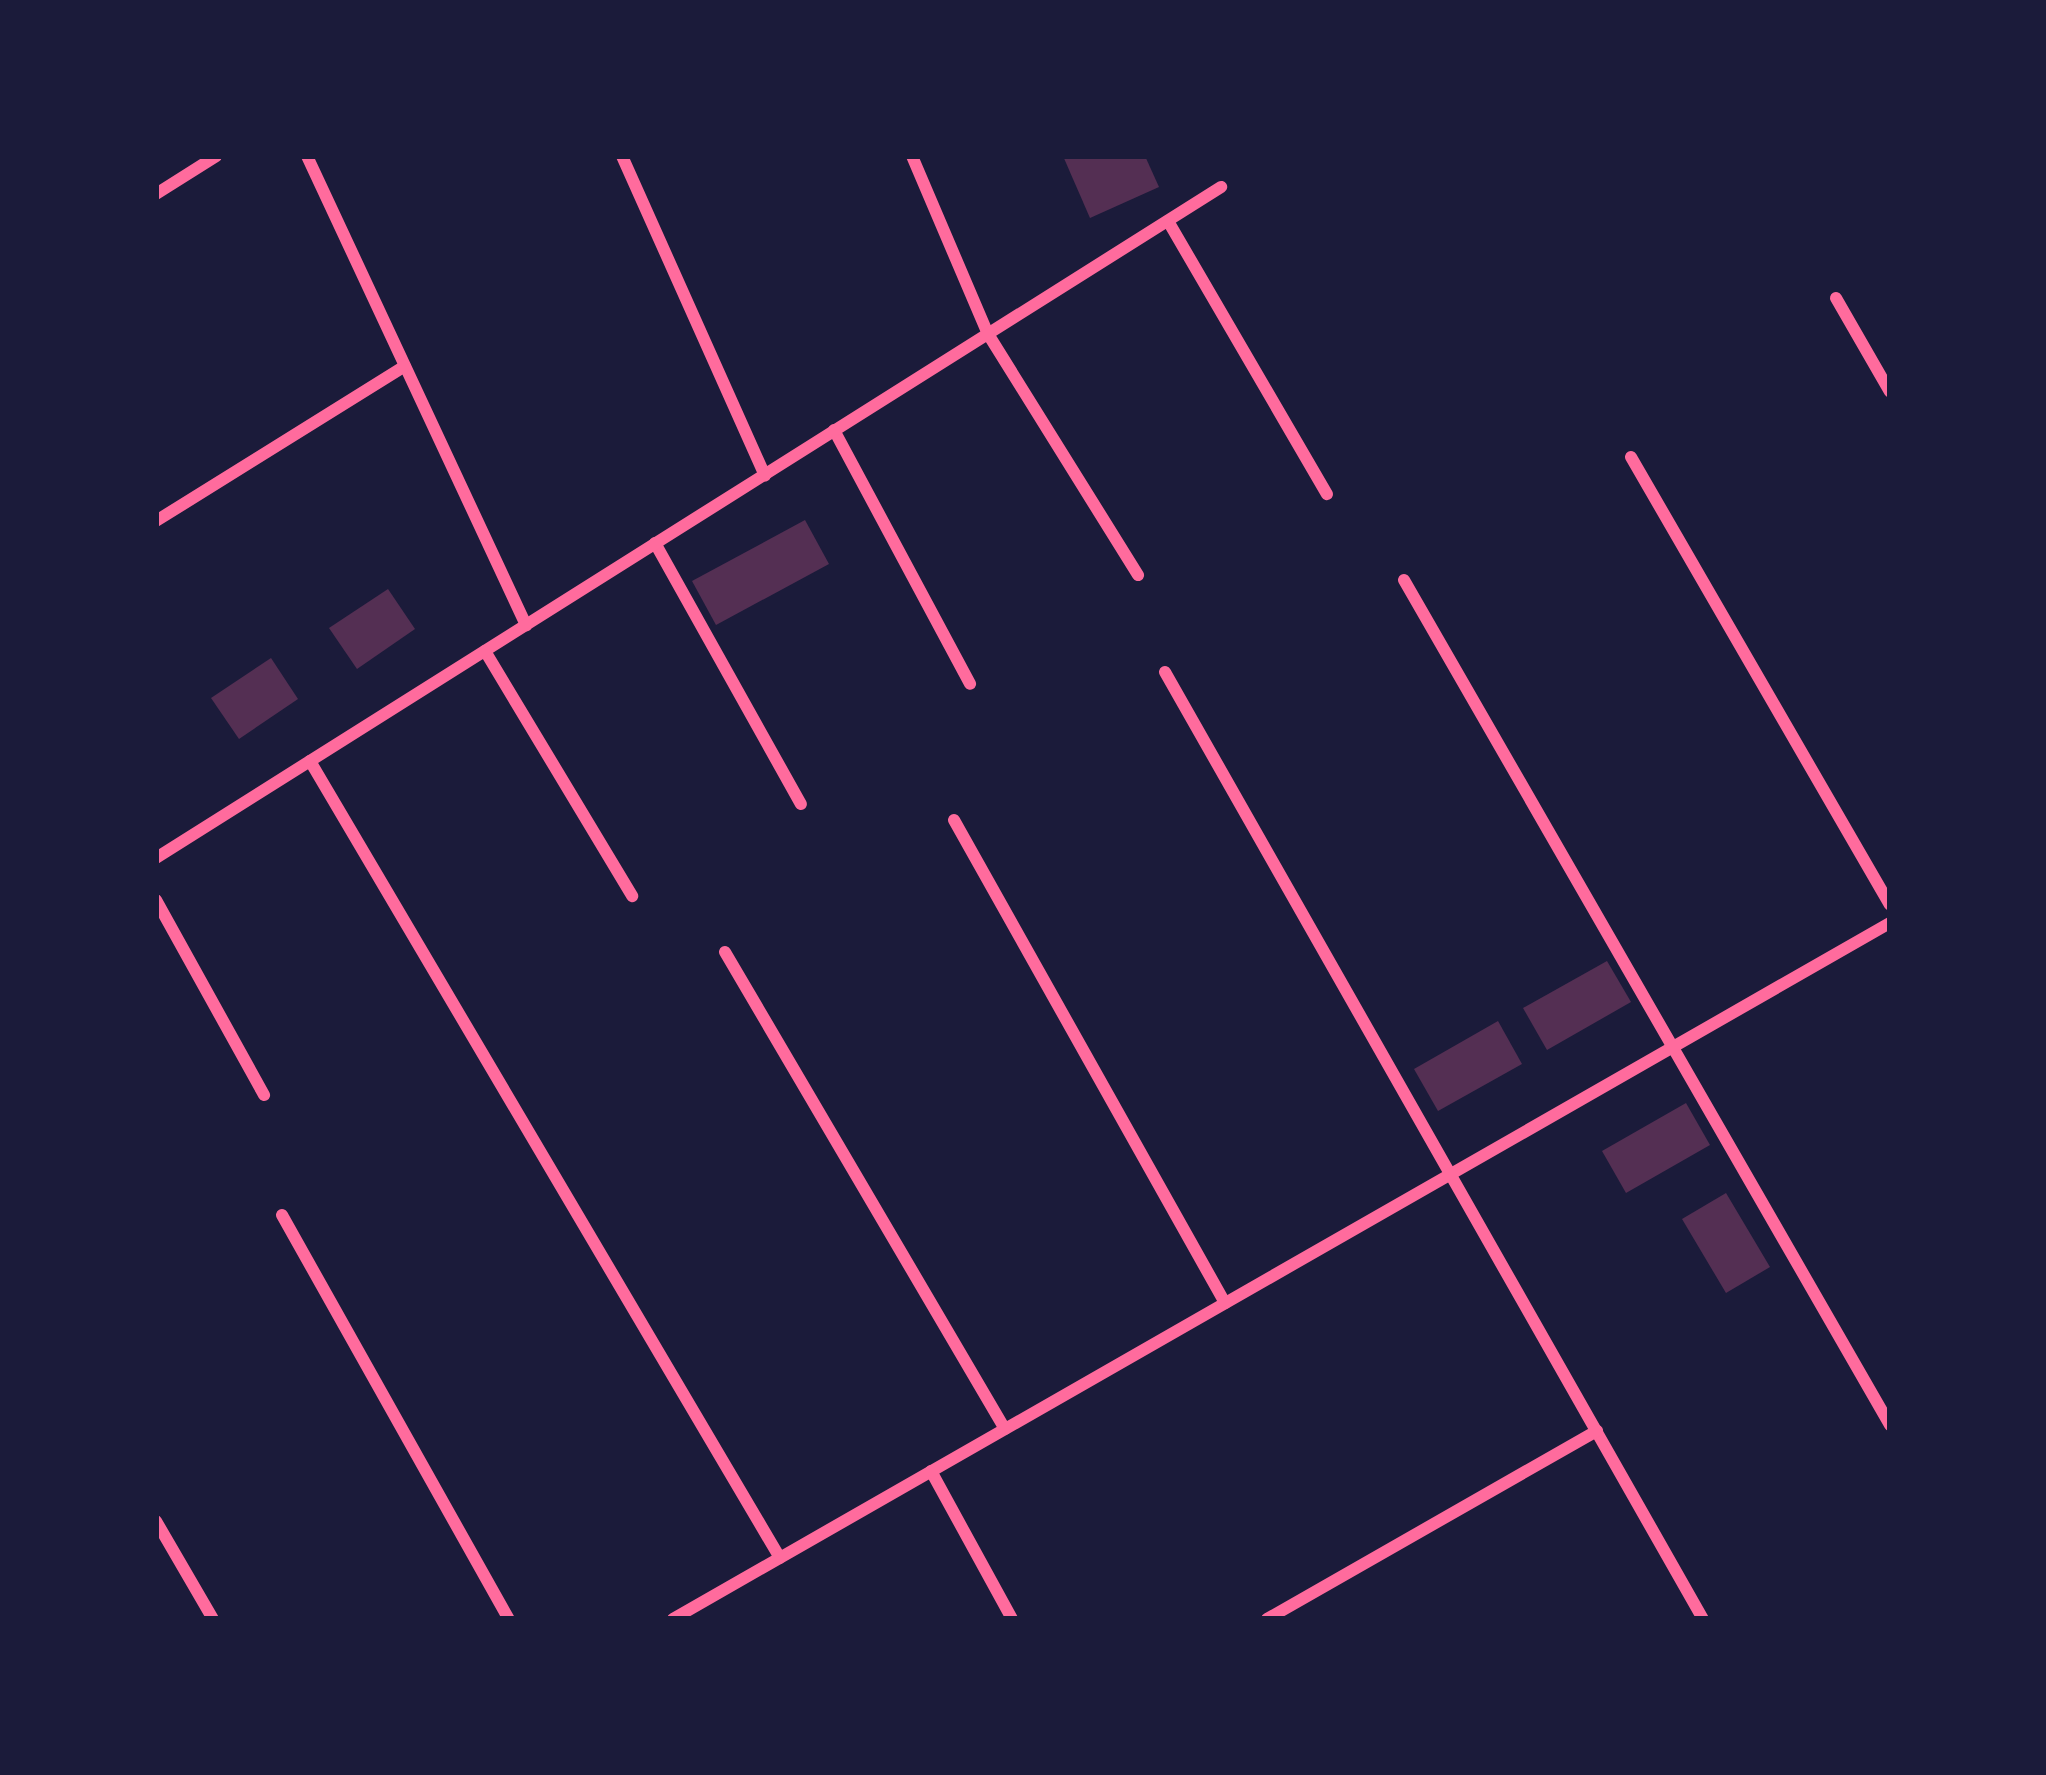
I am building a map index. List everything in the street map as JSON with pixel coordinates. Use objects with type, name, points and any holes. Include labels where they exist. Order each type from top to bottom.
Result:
[{"type":"street","points":[[156,194],[216,156]]},
{"type":"street","points":[[307,156],[526,625]]},
{"type":"street","points":[[622,156],[765,475]]},
{"type":"street","points":[[912,156],[988,334],[1138,575]]},
{"type":"street","points":[[156,858],[1221,187]]},
{"type":"street","points":[[1168,220],[1327,494]]},
{"type":"street","points":[[1836,298],[1890,392]]},
{"type":"street","points":[[156,521],[405,366]]},
{"type":"street","points":[[834,430],[970,684]]},
{"type":"street","points":[[1631,457],[1890,905]]},
{"type":"street","points":[[656,543],[801,804]]},
{"type":"street","points":[[1404,580],[1890,1425]]},
{"type":"street","points":[[485,651],[632,896]]},
{"type":"street","points":[[1165,672],[1703,1619]]},
{"type":"street","points":[[310,761],[780,1558]]},
{"type":"street","points":[[954,820],[1225,1303]]},
{"type":"street","points":[[156,900],[264,1095]]},
{"type":"street","points":[[673,1619],[1890,923]]},
{"type":"street","points":[[725,952],[1005,1429]]},
{"type":"street","points":[[282,1215],[509,1619]]},
{"type":"street","points":[[1267,1619],[1597,1431]]},
{"type":"street","points":[[932,1471],[1012,1619]]},
{"type":"street","points":[[156,1521],[213,1619]]},
{"type":"building","points":[[1063,156],[1145,156],[1159,187],[1090,218]]},
{"type":"building","points":[[805,520],[829,564],[716,625],[692,581]]},
{"type":"building","points":[[388,589],[415,629],[357,669],[329,628]]},
{"type":"building","points":[[271,658],[298,699],[239,739],[211,698]]},
{"type":"building","points":[[1607,961],[1631,1002],[1547,1050],[1523,1008]]},
{"type":"building","points":[[1498,1021],[1522,1064],[1438,1111],[1414,1069]]},
{"type":"building","points":[[1686,1103],[1710,1145],[1626,1193],[1602,1151]]},
{"type":"building","points":[[1726,1193],[1770,1267],[1726,1293],[1682,1219]]}]
